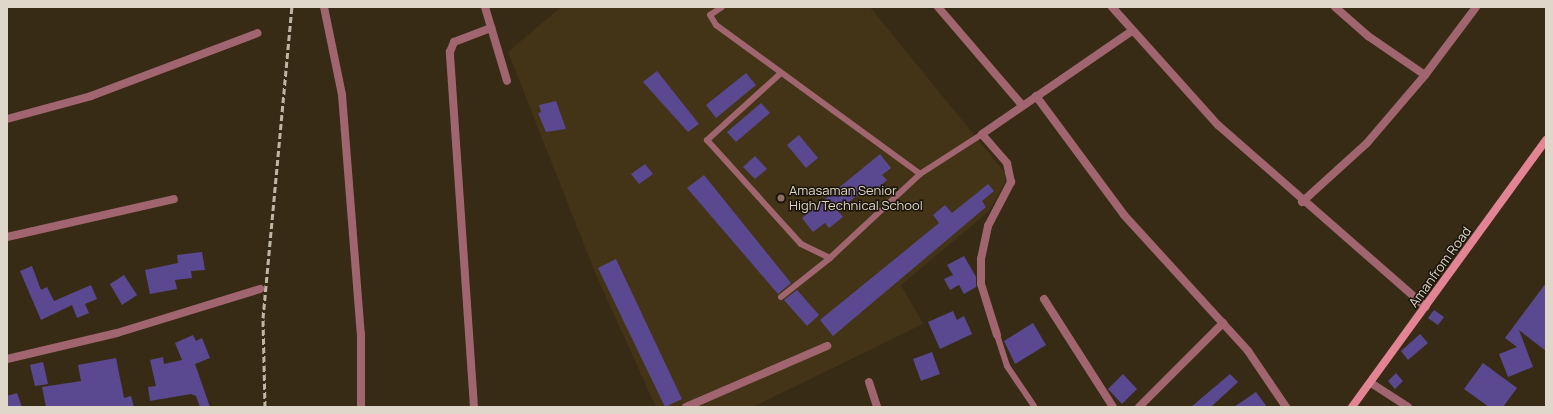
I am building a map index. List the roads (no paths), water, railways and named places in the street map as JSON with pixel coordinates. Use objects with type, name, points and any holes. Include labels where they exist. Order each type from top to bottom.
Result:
[{"type":"street","points":[[324,7],[342,95],[361,334],[361,407]]},
{"type":"street","points":[[485,7],[507,81]]},
{"type":"street","points":[[938,7],[1021,104]]},
{"type":"street","points":[[1112,7],[1218,125],[1302,202],[1426,307]]},
{"type":"street","points":[[1335,7],[1368,36],[1425,75]]},
{"type":"street","points":[[1302,202],[1367,143],[1425,75],[1476,7]]},
{"type":"street","points":[[474,407],[450,52],[454,42],[491,28]]},
{"type":"street","points":[[997,335],[983,291],[981,259],[988,226],[1011,182],[1006,162],[982,134],[1021,104],[1036,96],[1132,31]]},
{"type":"street","points":[[7,120],[90,96],[258,33]]},
{"type":"street","points":[[1036,96],[1124,216],[1248,351],[1286,407]]},
{"type":"street","name":"Amanfrom Road","points":[[1352,407],[1371,383],[1546,140]]},
{"type":"street","points":[[7,237],[174,199]]},
{"type":"street","points":[[7,359],[117,333],[260,289]]},
{"type":"street","points":[[1044,298],[1113,407]]},
{"type":"street","points":[[1139,407],[1223,323]]},
{"type":"street","points":[[686,407],[827,346]]},
{"type":"street","points":[[868,382],[876,407]]},
{"type":"street","points":[[1371,383],[1408,407]]},
{"type":"lane","points":[[722,7],[710,15],[716,25],[920,174]]},
{"type":"lane","points":[[781,73],[707,140],[801,244],[830,258]]},
{"type":"lane","points":[[781,297],[830,258],[920,174],[982,134]]},
{"type":"lane","points":[[997,335],[1007,366],[1034,406]]},
{"type":"railway","points":[[265,407],[263,318],[292,7]]},
{"type":"place","name":"Amasaman Senior High/Technical School","points":[[781,198]]}]
